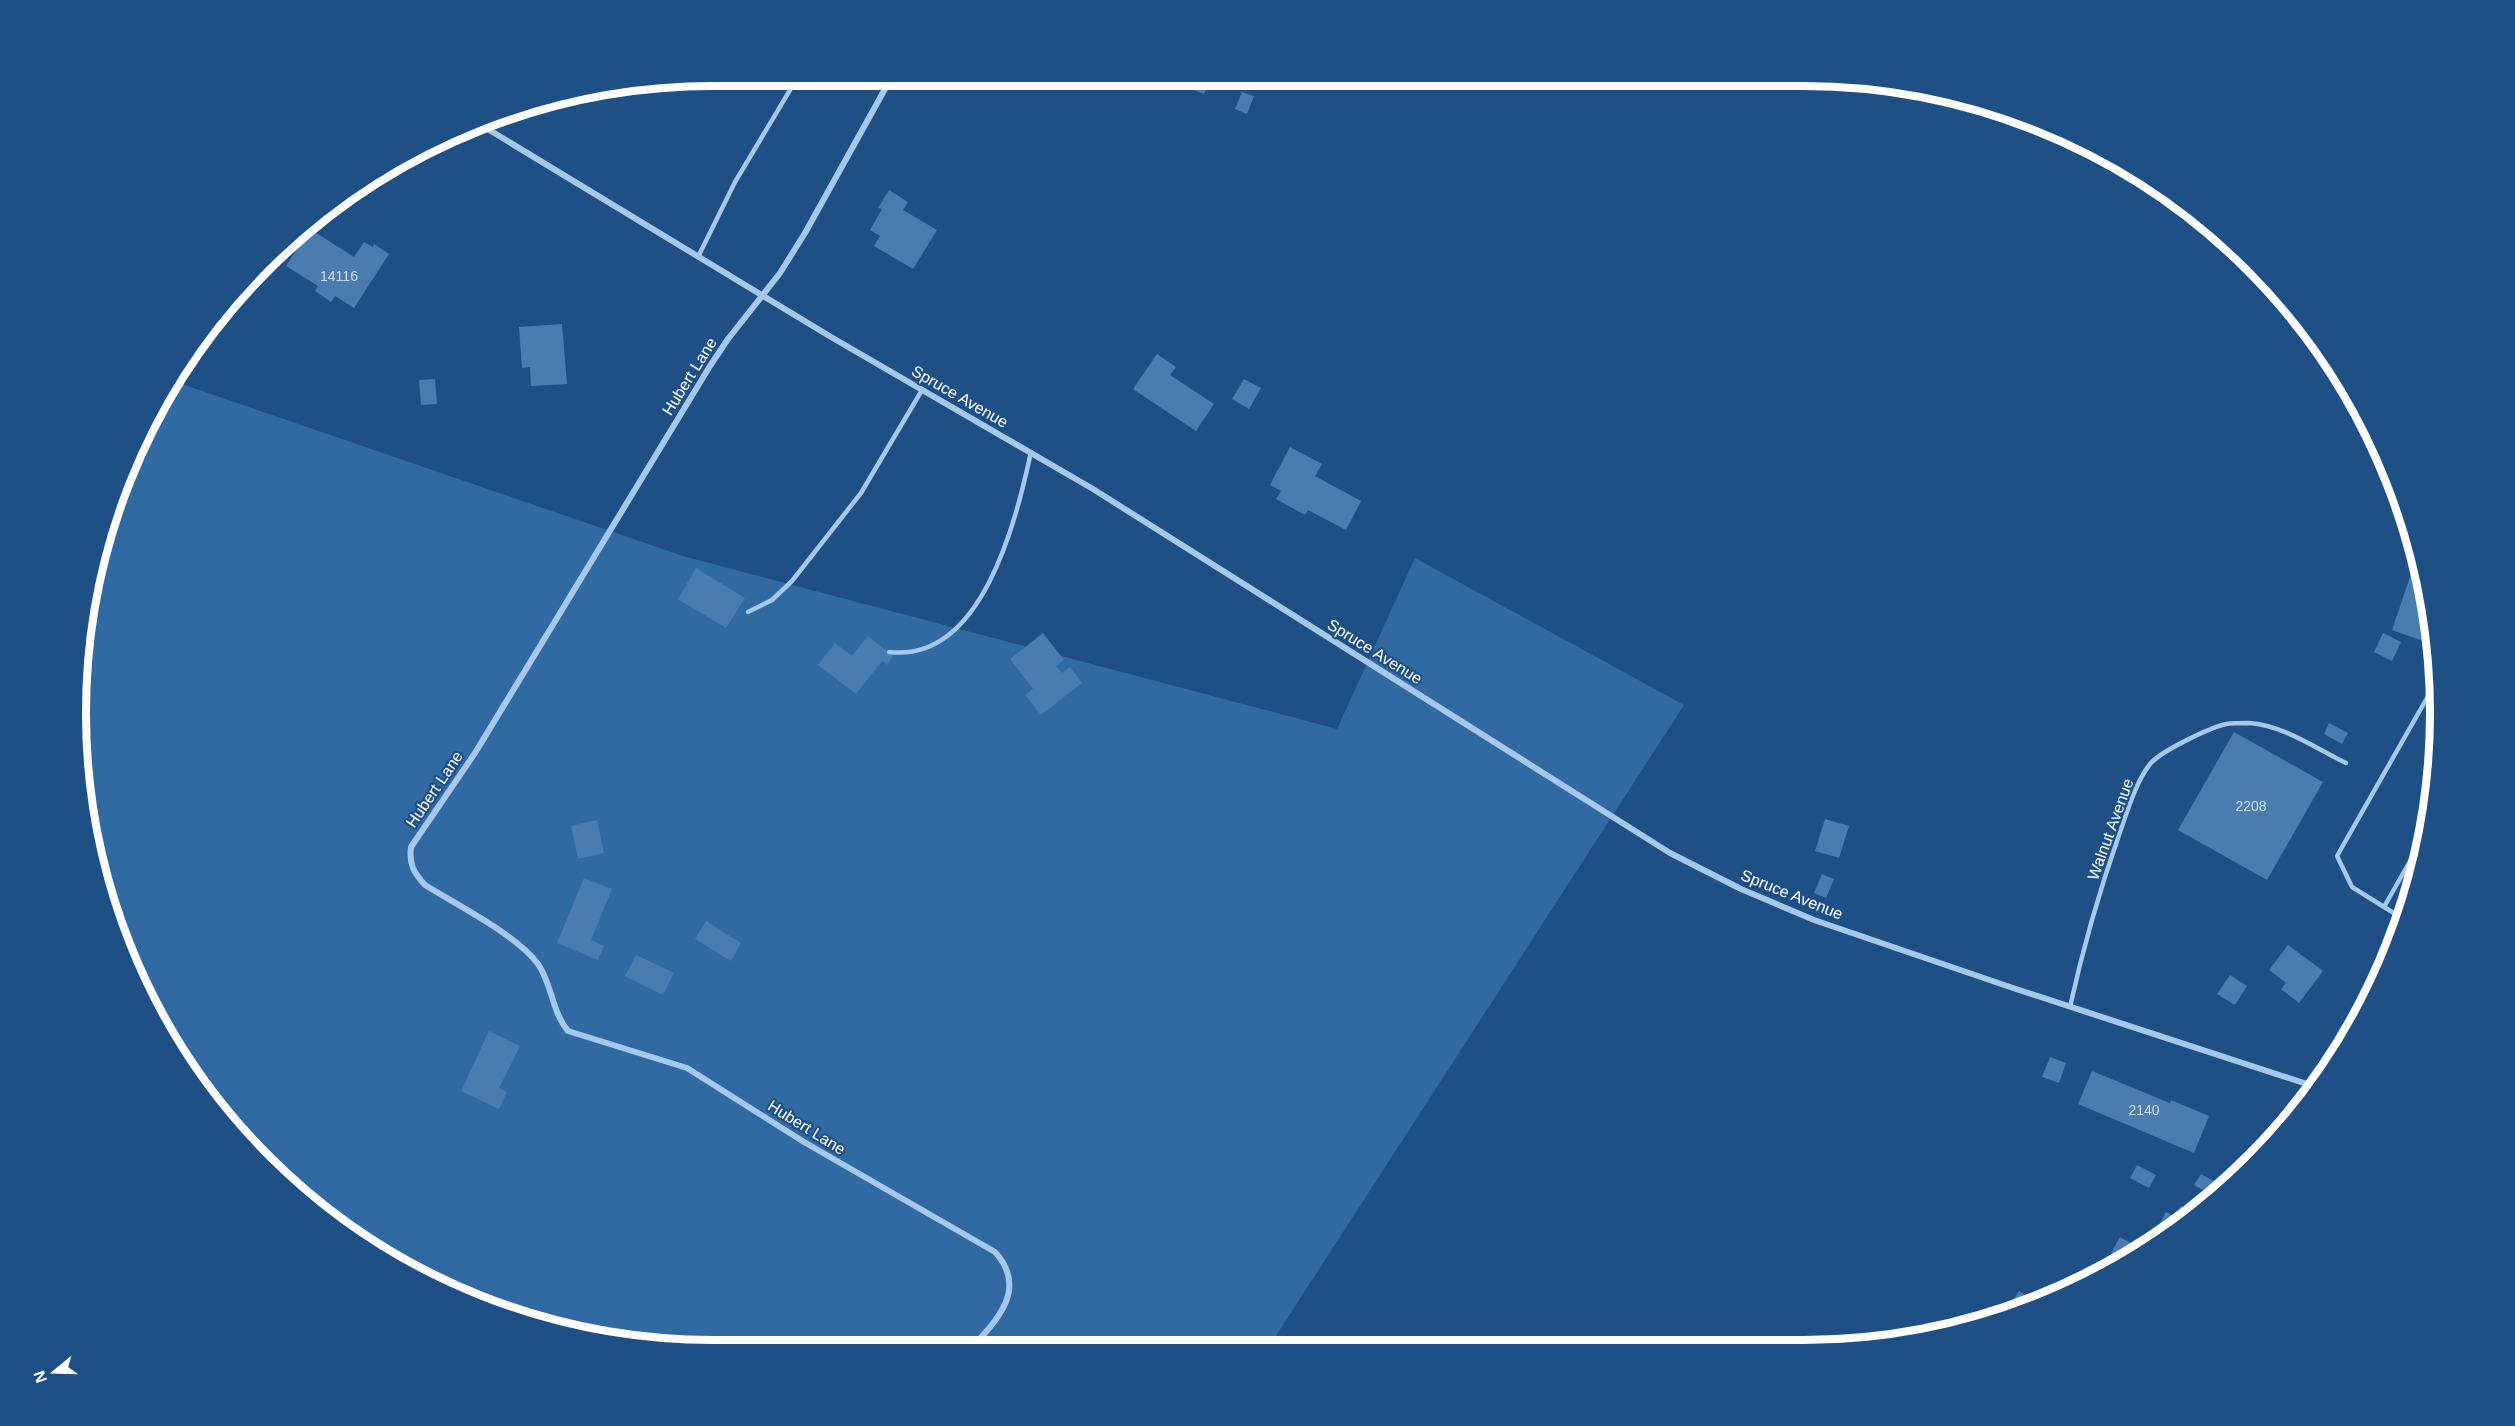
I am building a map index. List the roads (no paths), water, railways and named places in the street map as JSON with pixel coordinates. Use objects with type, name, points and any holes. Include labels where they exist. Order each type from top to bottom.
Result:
[{"type":"street","name":"Hubert Lane","points":[[888,86],[806,233],[780,273],[710,366],[475,753],[411,847],[409,860],[413,873],[424,885],[523,946],[539,966],[552,994],[560,1022],[568,1031],[579,1037],[629,1049],[687,1068],[804,1142],[994,1252],[1005,1263],[1010,1279],[1010,1293],[1004,1307],[978,1340]]},
{"type":"street","name":"Spruce Avenue","points":[[486,128],[762,295],[1093,489],[1670,853],[1741,889],[1814,920],[2308,1084]]},
{"type":"lane","points":[[699,257],[735,182],[792,86]]},
{"type":"lane","points":[[748,612],[772,600],[792,581],[861,493],[922,390]]},
{"type":"lane","points":[[889,652],[917,652],[936,644],[953,633],[974,607],[994,572],[1009,538],[1021,501],[1031,452]]},
{"type":"lane","points":[[2396,915],[2352,887],[2337,856],[2429,694]]},
{"type":"lane","name":"Walnut Avenue","points":[[2070,1007],[2083,949],[2103,880],[2127,813],[2144,773],[2151,763],[2165,751],[2226,724],[2251,723],[2278,730],[2346,763]]},
{"type":"lane","points":[[2384,907],[2412,858]]}]
